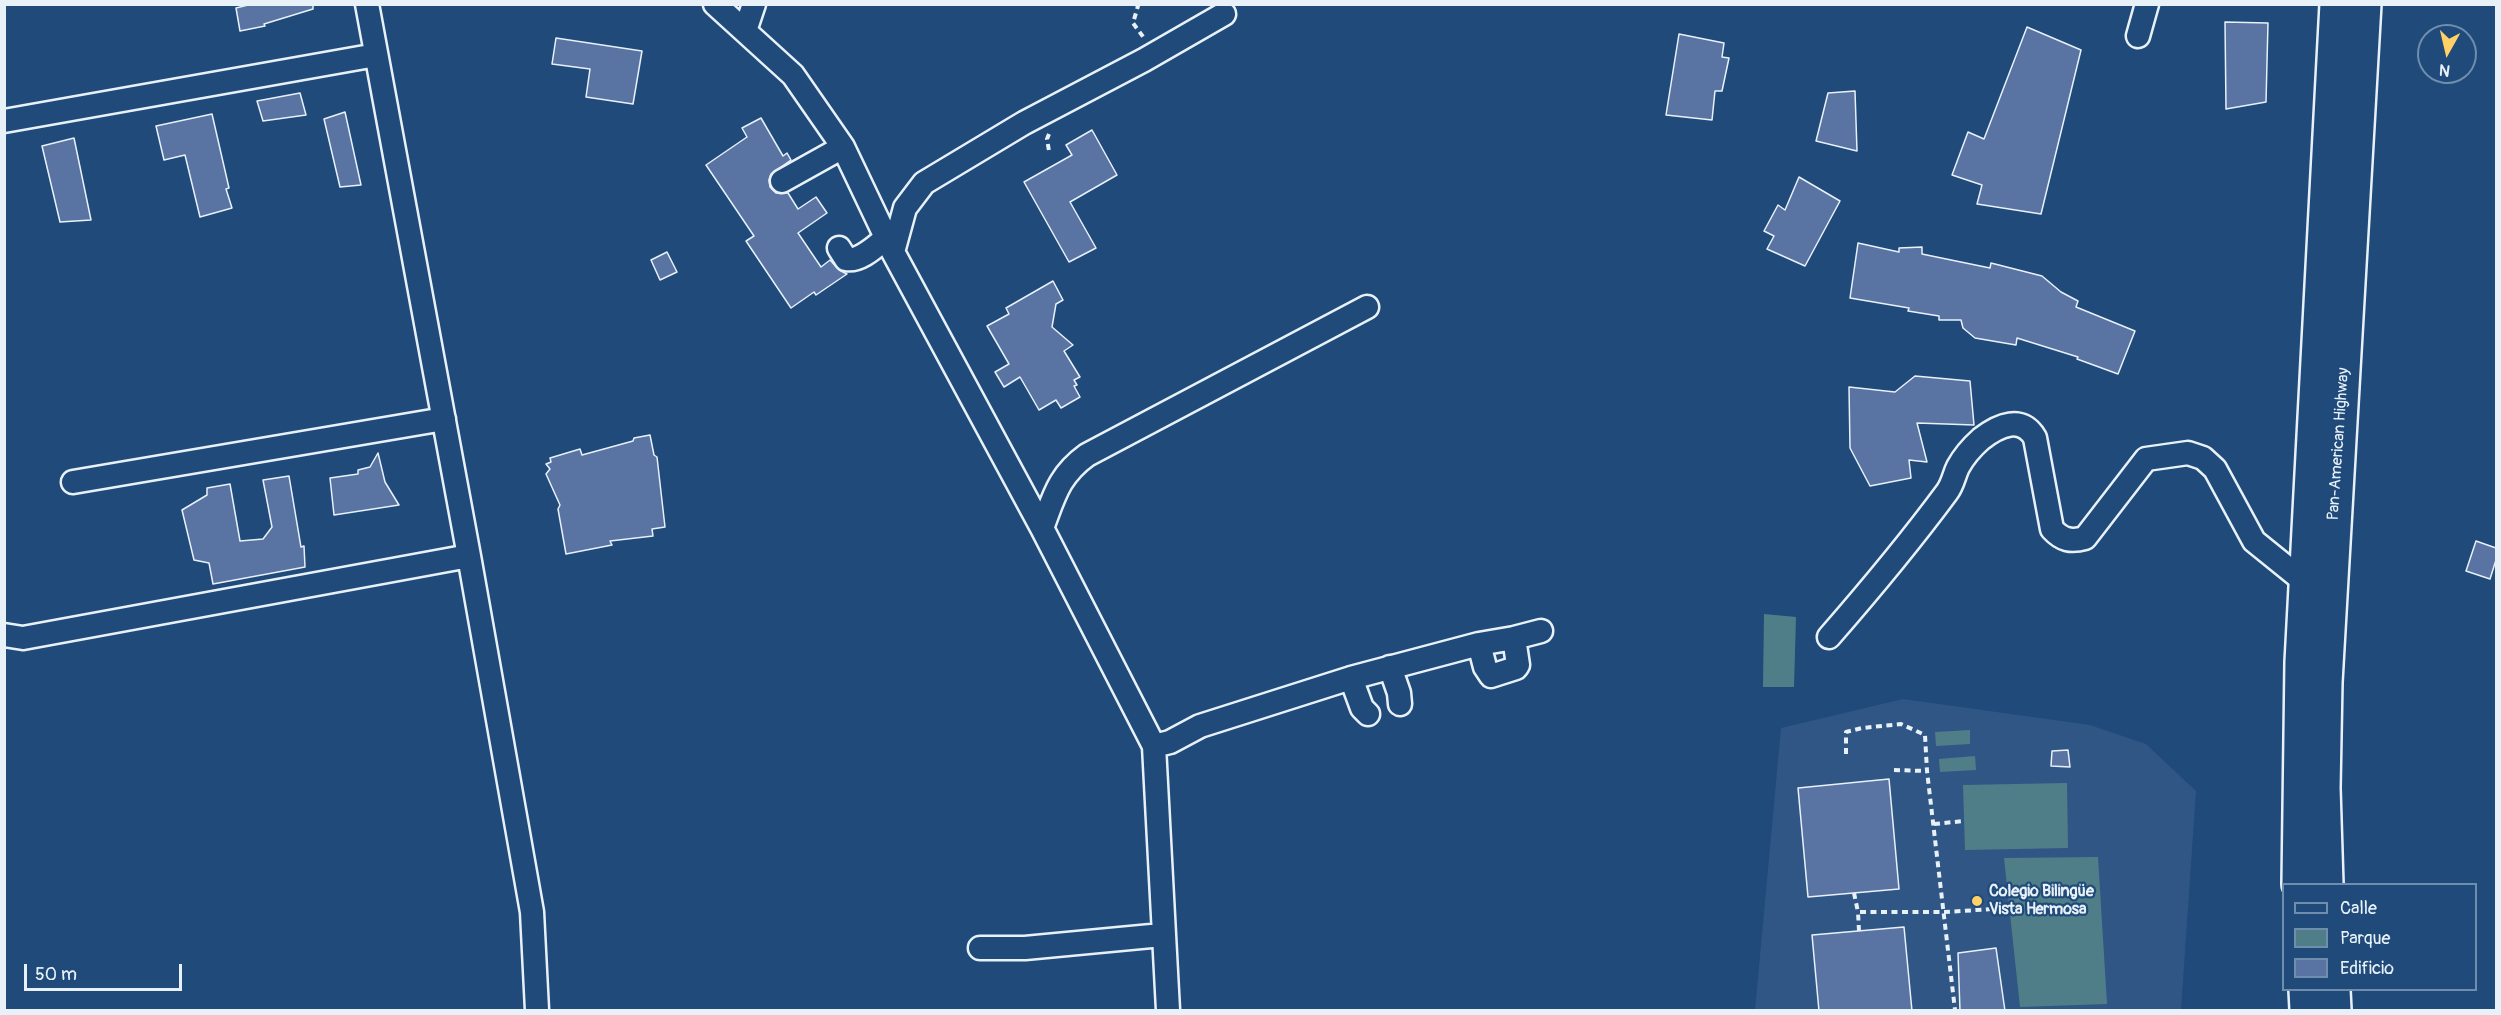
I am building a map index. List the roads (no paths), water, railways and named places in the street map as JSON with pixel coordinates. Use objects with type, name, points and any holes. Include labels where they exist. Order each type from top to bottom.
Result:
[{"type":"highway","name":"Pan-American Highway","points":[[2299,883],[2299,752],[2306,583],[2337,4]]},
{"type":"highway","name":"Pan-American Highway","points":[[2326,883],[2323,788],[2325,682],[2364,4]]},
{"type":"highway","points":[[2306,991],[2307,1011]]},
{"type":"highway","points":[[2333,991],[2334,1011]]},
{"type":"street","points":[[367,4],[470,556],[532,912],[537,1011]]},
{"type":"street","points":[[715,4],[793,75],[843,147],[890,244],[1042,528],[1154,747],[1162,935],[1168,1011]]},
{"type":"street","points":[[745,30],[754,4]]},
{"type":"street","points":[[2138,36],[2147,4]]},
{"type":"street","points":[[839,248],[846,259],[852,260],[890,244],[905,208],[924,183],[1024,123],[1156,54],[1224,14]]},
{"type":"street","points":[[4,121],[376,55]]},
{"type":"street","points":[[782,181],[843,147]]},
{"type":"street","points":[[1042,528],[1059,485],[1071,467],[1087,455],[1367,306]]},
{"type":"street","points":[[73,482],[444,419]]},
{"type":"street","points":[[1829,637],[1893,563],[1950,488],[1958,467],[1969,450],[1983,437],[2011,423],[2021,423],[2031,430],[2035,438],[2052,529],[2058,536],[2067,540],[2085,538],[2146,459],[2188,453],[2203,458],[2215,469],[2254,541],[2306,583]]},
{"type":"street","points":[[4,635],[23,638],[470,556]]},
{"type":"street","points":[[1154,747],[1170,742],[1200,726],[1351,678],[1479,644],[1541,631]]},
{"type":"street","points":[[1479,644],[1485,667],[1491,676],[1516,668],[1518,665],[1514,638]]},
{"type":"street","points":[[1390,667],[1399,693],[1400,704]]},
{"type":"street","points":[[1351,678],[1362,708],[1368,714]]},
{"type":"street","points":[[980,948],[1025,948],[1086,953],[1162,935]]},
{"type":"place","name":"Colegio Bilingüe Vista Hermosa","points":[[1977,901]]}]
